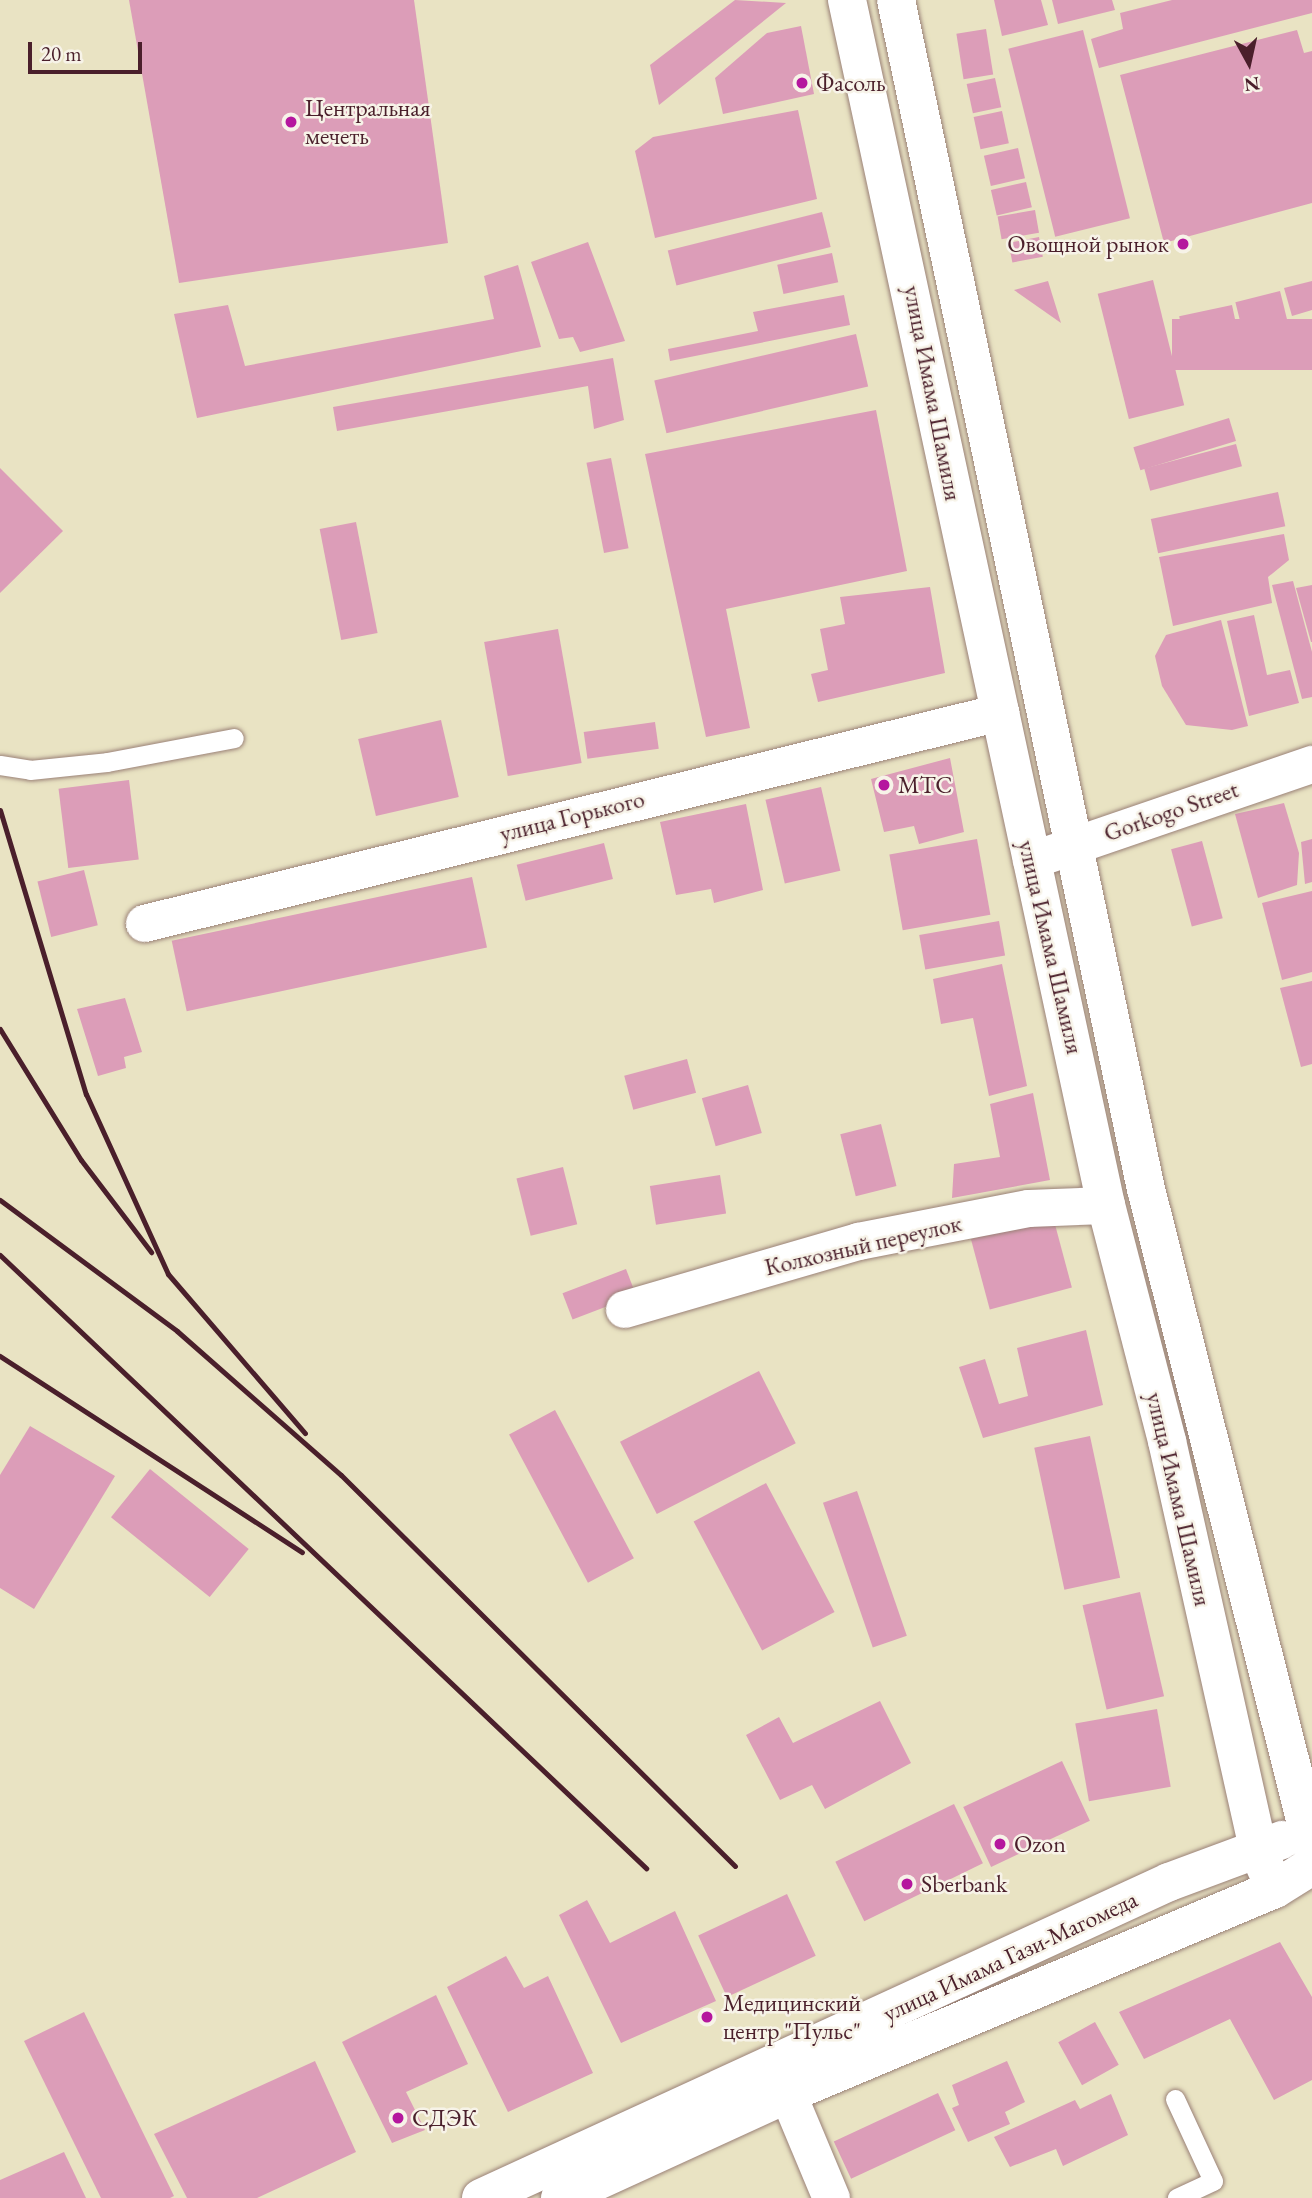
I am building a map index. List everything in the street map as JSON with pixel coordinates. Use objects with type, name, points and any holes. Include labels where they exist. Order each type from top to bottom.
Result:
[{"type":"main road","name":"улица Имама Шамиля","points":[[848,0],[1106,1205],[1167,1441],[1259,1853],[1275,1889]]},
{"type":"main road","name":"улица Имама Шамиля","points":[[896,0],[1146,1189],[1310,1833]]},
{"type":"main road","name":"улица Имама Гази-Магомеда","points":[[481,2198],[781,2079],[1169,1882],[1259,1853],[1310,1833]]},
{"type":"main road","points":[[560,2198],[781,2079],[1275,1889],[1312,1866]]},
{"type":"street","name":"улица Горького","points":[[144,923],[1000,712]]},
{"type":"street","name":"Gorkogo Street","points":[[1031,859],[1312,764]]},
{"type":"street","name":"Колхозный переулок","points":[[624,1309],[858,1241],[1028,1208],[1106,1205]]},
{"type":"street","points":[[781,2079],[831,2198]]},
{"type":"lane","points":[[0,765],[30,770],[107,762],[234,738]]},
{"type":"lane","points":[[1175,2099],[1213,2181],[1177,2198]]},
{"type":"building","name":"Центральная мечеть","points":[[129,0],[414,0],[448,243],[179,283]]},
{"type":"building","points":[[735,0],[786,3],[659,105],[650,65]]},
{"type":"building","points":[[994,0],[1041,0],[1048,25],[1002,36]]},
{"type":"building","points":[[1052,0],[1112,0],[1115,10],[1058,24]]},
{"type":"building","points":[[1172,0],[1312,0],[1312,13],[1099,68],[1091,39],[1123,29],[1120,13]]},
{"type":"building","points":[[801,26],[814,94],[723,114],[715,78],[767,33]]},
{"type":"building","points":[[986,29],[993,74],[964,79],[956,34]]},
{"type":"building","points":[[1083,30],[1130,218],[1055,237],[1008,49]]},
{"type":"building","points":[[1297,30],[1304,53],[1312,51],[1312,203],[1164,243],[1120,75]]},
{"type":"building","points":[[995,78],[1001,107],[973,113],[967,84]]},
{"type":"building","points":[[798,110],[817,199],[655,238],[635,151],[653,137]]},
{"type":"building","points":[[1002,111],[1009,143],[980,149],[974,117]]},
{"type":"building","points":[[1018,148],[1025,178],[991,186],[984,156]]},
{"type":"building","points":[[1026,182],[1032,207],[997,215],[991,190]]},
{"type":"building","points":[[1035,210],[1039,233],[1002,239],[998,217]]},
{"type":"building","points":[[822,212],[831,247],[676,285],[668,250]]},
{"type":"building","points":[[1039,237],[1043,257],[1012,263],[1009,243]]},
{"type":"building","points":[[588,242],[625,341],[580,352],[573,337],[559,339],[531,262]]},
{"type":"building","points":[[832,253],[838,282],[783,294],[777,265]]},
{"type":"building","points":[[518,265],[541,347],[197,418],[174,314],[228,305],[245,366],[494,319],[484,276]]},
{"type":"building","points":[[1153,280],[1184,405],[1129,419],[1098,294]]},
{"type":"building","points":[[1048,281],[1061,323],[1014,290]]},
{"type":"building","points":[[1312,281],[1312,310],[1292,316],[1284,288]]},
{"type":"building","points":[[1280,291],[1287,319],[1242,330],[1235,302]]},
{"type":"building","points":[[844,295],[850,325],[670,361],[668,349],[758,331],[753,312]]},
{"type":"building","points":[[1232,305],[1238,334],[1185,346],[1179,316]]},
{"type":"building","points":[[1172,319],[1312,319],[1312,370],[1172,370]]},
{"type":"building","points":[[856,334],[868,387],[666,433],[654,381]]},
{"type":"building","points":[[613,358],[624,420],[594,429],[588,386],[337,431],[333,407]]},
{"type":"building","points":[[876,410],[907,571],[726,609],[750,728],[706,737],[645,454]]},
{"type":"building","points":[[1229,418],[1236,441],[1140,470],[1133,447]]},
{"type":"building","points":[[1236,444],[1242,466],[1150,491],[1144,469]]},
{"type":"building","points":[[611,458],[629,548],[604,553],[586,463]]},
{"type":"building","points":[[0,468],[63,531],[0,593]]},
{"type":"building","points":[[1278,492],[1285,526],[1158,553],[1151,519]]},
{"type":"building","points":[[356,522],[378,633],[341,640],[320,529]]},
{"type":"building","points":[[1284,534],[1289,560],[1268,577],[1272,603],[1173,626],[1159,557]]},
{"type":"building","points":[[1293,581],[1312,652],[1312,697],[1302,699],[1272,585]]},
{"type":"building","points":[[1312,585],[1312,642],[1311,642],[1296,588]]},
{"type":"building","points":[[930,587],[945,673],[818,702],[811,674],[828,670],[820,629],[845,624],[840,597]]},
{"type":"building","points":[[1254,615],[1267,675],[1290,670],[1299,703],[1249,716],[1227,621]]},
{"type":"building","points":[[1221,620],[1248,726],[1232,730],[1186,725],[1162,686],[1155,656],[1166,635]]},
{"type":"building","points":[[558,629],[582,763],[508,776],[484,642]]},
{"type":"building","points":[[441,720],[459,797],[376,816],[358,739]]},
{"type":"building","points":[[655,722],[659,749],[587,759],[584,732]]},
{"type":"building","points":[[950,758],[964,832],[919,844],[914,826],[884,832],[871,779]]},
{"type":"building","points":[[129,780],[139,859],[68,868],[59,789]]},
{"type":"building","points":[[821,787],[840,871],[785,884],[765,800]]},
{"type":"building","points":[[1284,803],[1299,853],[1297,885],[1258,898],[1235,814]]},
{"type":"building","points":[[746,804],[763,890],[714,903],[711,889],[676,895],[660,822]]},
{"type":"building","points":[[977,839],[990,915],[903,930],[889,854]]},
{"type":"building","points":[[1312,839],[1312,882],[1305,884],[1301,842]]},
{"type":"building","points":[[1202,841],[1223,918],[1192,927],[1171,849]]},
{"type":"building","points":[[604,843],[613,879],[526,901],[517,865]]},
{"type":"building","points":[[84,870],[98,925],[51,937],[37,882]]},
{"type":"building","points":[[472,877],[487,947],[187,1011],[172,941]]},
{"type":"building","points":[[1312,891],[1312,972],[1282,980],[1262,903]]},
{"type":"building","points":[[999,921],[1005,955],[925,970],[919,935]]},
{"type":"building","points":[[1002,964],[1027,1086],[989,1096],[973,1018],[941,1024],[933,979]]},
{"type":"building","points":[[1312,981],[1312,1064],[1301,1067],[1280,988]]},
{"type":"building","points":[[125,998],[142,1052],[124,1057],[126,1068],[98,1076],[77,1009]]},
{"type":"building","points":[[687,1059],[696,1093],[633,1110],[624,1076]]},
{"type":"building","points":[[748,1085],[762,1133],[716,1146],[702,1098]]},
{"type":"building","points":[[1033,1093],[1050,1180],[952,1198],[954,1164],[1000,1157],[990,1104]]},
{"type":"building","points":[[881,1124],[896,1186],[856,1196],[840,1134]]},
{"type":"building","points":[[563,1167],[577,1224],[531,1236],[516,1179]]},
{"type":"building","points":[[720,1175],[726,1214],[656,1225],[650,1186]]},
{"type":"building","points":[[1053,1217],[1072,1288],[990,1310],[971,1239]]},
{"type":"building","points":[[626,1269],[636,1295],[573,1320],[563,1293]]},
{"type":"building","points":[[1086,1330],[1103,1405],[983,1438],[959,1367],[985,1359],[999,1404],[1028,1396],[1017,1348]]},
{"type":"building","points":[[759,1371],[796,1443],[657,1514],[620,1442]]},
{"type":"building","points":[[555,1410],[634,1558],[588,1583],[509,1434]]},
{"type":"building","points":[[30,1426],[115,1476],[34,1609],[0,1588],[0,1475]]},
{"type":"building","points":[[1090,1436],[1120,1578],[1064,1590],[1034,1448]]},
{"type":"building","points":[[150,1469],[249,1549],[210,1597],[111,1517]]},
{"type":"building","points":[[766,1483],[835,1612],[762,1650],[694,1521]]},
{"type":"building","points":[[857,1491],[907,1636],[873,1647],[823,1503]]},
{"type":"building","points":[[1140,1592],[1164,1696],[1107,1710],[1083,1605]]},
{"type":"building","points":[[880,1701],[911,1763],[825,1809],[812,1785],[780,1800],[746,1735],[779,1717],[793,1743]]},
{"type":"building","points":[[1157,1709],[1171,1787],[1089,1801],[1075,1723]]},
{"type":"building","points":[[1062,1761],[1090,1821],[991,1867],[963,1807]]},
{"type":"building","points":[[954,1804],[983,1863],[864,1921],[835,1862]]},
{"type":"building","points":[[787,1894],[816,1956],[727,1997],[698,1935]]},
{"type":"building","points":[[587,1900],[610,1943],[675,1911],[716,2001],[621,2043],[559,1915]]},
{"type":"building","points":[[1280,1942],[1312,1997],[1312,2080],[1274,2100],[1230,2019],[1144,2059],[1119,2012]]},
{"type":"building","points":[[506,1956],[524,1988],[548,1976],[593,2073],[508,2112],[447,1987]]},
{"type":"building","points":[[436,1995],[468,2064],[406,2092],[425,2130],[392,2143],[342,2042]]},
{"type":"building","points":[[84,2012],[174,2196],[170,2198],[101,2198],[24,2041]]},
{"type":"building","points":[[1095,2022],[1119,2065],[1082,2085],[1058,2042]]},
{"type":"building","points":[[315,2061],[356,2152],[257,2198],[187,2198],[154,2134]]},
{"type":"building","points":[[1007,2061],[1025,2102],[1005,2112],[1010,2124],[968,2142],[952,2108],[959,2105],[952,2085]]},
{"type":"building","points":[[938,2093],[955,2130],[851,2179],[834,2142]]},
{"type":"building","points":[[1111,2094],[1128,2135],[1063,2166],[1056,2149],[1010,2167],[994,2137],[1075,2100],[1080,2109]]},
{"type":"building","points":[[64,2152],[86,2198],[0,2198],[0,2180]]},
{"type":"railway","points":[[0,810],[86,1094],[168,1274],[305,1433]]},
{"type":"railway","points":[[0,1029],[81,1160],[151,1252]]},
{"type":"railway","points":[[0,1200],[177,1331],[341,1475],[735,1866]]},
{"type":"railway","points":[[0,1255],[646,1868]]},
{"type":"railway","points":[[0,1356],[302,1552]]},
{"type":"place","name":"Фасоль","points":[[802,83]]},
{"type":"place","name":"Центральная мечеть","points":[[291,122]]},
{"type":"place","name":"Овощной рынок","points":[[1183,244]]},
{"type":"place","name":"МТС","points":[[884,785]]},
{"type":"place","name":"Ozon","points":[[1000,1844]]},
{"type":"place","name":"Sberbank","points":[[907,1884]]},
{"type":"place","name":"Медицинский центр \"Пульс\"","points":[[707,2017]]},
{"type":"place","name":"СДЭК","points":[[398,2118]]}]
